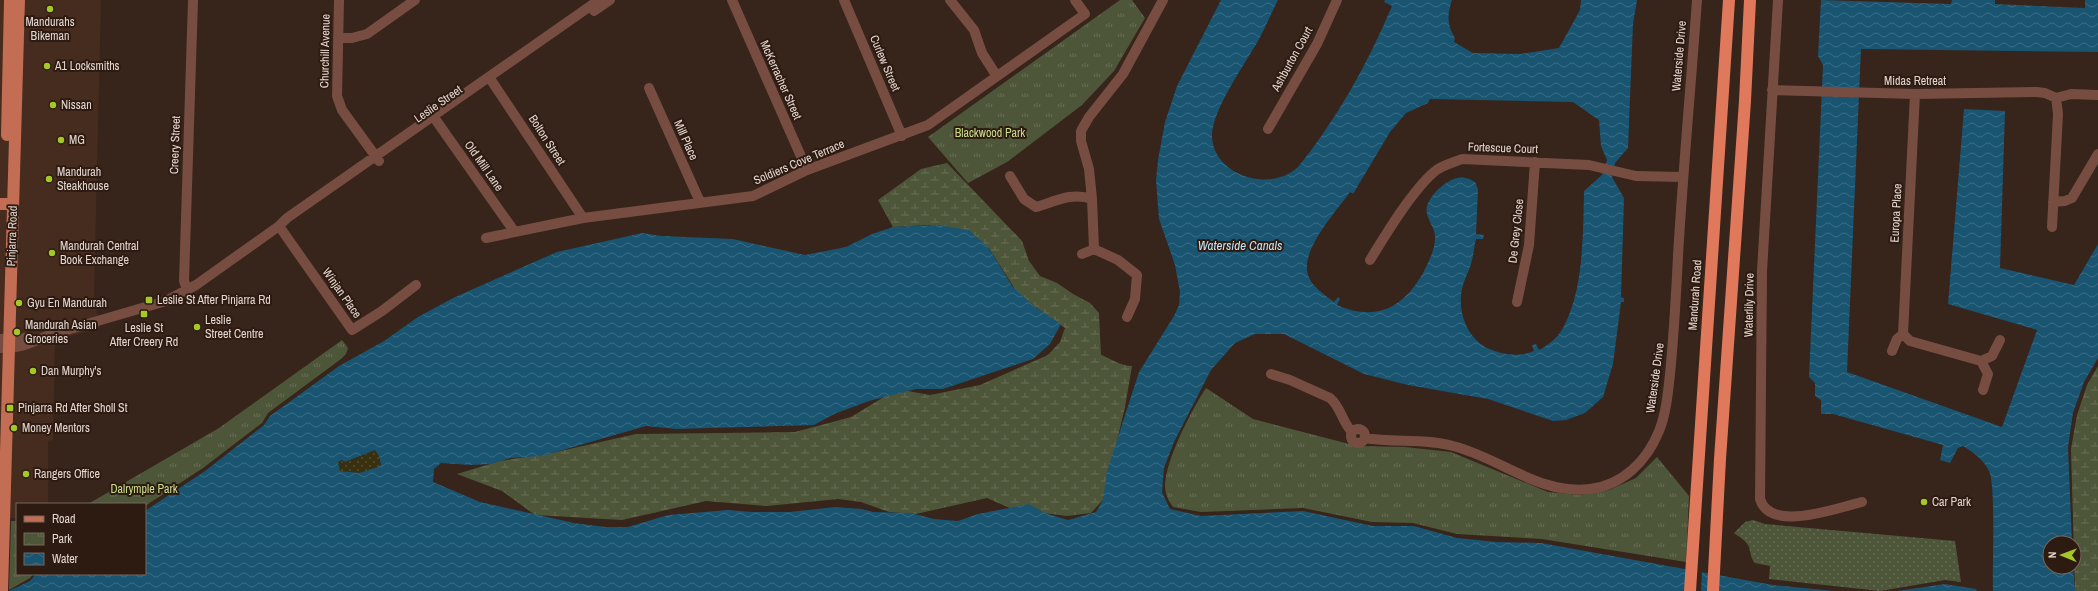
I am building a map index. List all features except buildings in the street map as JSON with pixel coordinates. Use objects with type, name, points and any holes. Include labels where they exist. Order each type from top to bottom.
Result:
[{"type":"highway","name":"Mandurah Road","points":[[1690,591],[1729,0]]},
{"type":"highway","points":[[1713,591],[1720,459],[1745,101],[1750,0]]},
{"type":"main road","name":"Pinjarra Road","points":[[2,589],[3,344],[10,0]]},
{"type":"main road","name":"Pinjarra Road","points":[[6,208],[19,0]]},
{"type":"main road","name":"Pinjarra Road","points":[[0,389],[3,344]]},
{"type":"street","name":"Creery Street","points":[[187,290],[184,281],[193,0]]},
{"type":"street","name":"Churchill Avenue","points":[[339,0],[336,89],[338,102],[377,159]]},
{"type":"street","points":[[338,38],[352,38],[366,34],[415,0]]},
{"type":"street","name":"Leslie Street","points":[[491,80],[599,0]]},
{"type":"street","name":"Leslie Street","points":[[3,344],[28,338],[35,340],[144,308],[187,290],[279,226],[287,218],[377,159],[610,0]]},
{"type":"street","name":"McKerracher Street","points":[[732,0],[807,170]]},
{"type":"street","name":"Curlew Street","points":[[844,0],[902,136]]},
{"type":"street","points":[[950,0],[974,30],[982,53],[996,75]]},
{"type":"street","name":"Soldiers Cove Terrace","points":[[486,238],[514,231],[583,218],[753,196],[807,170],[902,136],[928,125],[996,75],[1084,14],[1075,0]]},
{"type":"street","points":[[1094,249],[1092,200],[1088,169],[1081,141],[1081,131],[1089,117],[1123,74],[1164,0]]},
{"type":"street","name":"Ashburton Court","points":[[1268,129],[1316,44],[1336,0]]},
{"type":"street","name":"Waterside Drive","points":[[1272,374],[1290,380],[1330,398],[1335,402],[1347,426],[1352,432],[1361,430],[1364,433],[1365,438],[1452,446],[1484,457],[1518,475],[1544,485],[1572,490],[1591,489],[1607,485],[1622,478],[1636,467],[1649,451],[1658,434],[1667,398],[1674,337],[1682,177],[1697,0]]},
{"type":"street","name":"Waterlily Drive","points":[[1778,0],[1762,271],[1760,499],[1762,506],[1772,514],[1792,517],[1862,502]]},
{"type":"street","name":"Bolton Street","points":[[491,80],[583,218]]},
{"type":"street","name":"Mill Place","points":[[649,88],[700,202]]},
{"type":"street","name":"Midas Retreat","points":[[1772,90],[1915,94],[2037,92],[2045,93],[2056,98],[2071,94],[2098,95]]},
{"type":"street","name":"Europa Place","points":[[1903,334],[1915,94]]},
{"type":"street","points":[[2052,227],[2058,114],[2056,98]]},
{"type":"street","name":"Old Mill Lane","points":[[435,118],[514,231]]},
{"type":"street","points":[[2053,202],[2065,201],[2072,198],[2098,154]]},
{"type":"street","name":"Fortescue Court","points":[[1370,260],[1423,183],[1435,171],[1462,159],[1589,165],[1636,176],[1682,177]]},
{"type":"street","name":"De Grey Close","points":[[1517,302],[1529,245],[1535,162]]},
{"type":"street","points":[[1010,176],[1024,199],[1036,207],[1070,196],[1082,196],[1092,200]]},
{"type":"street","name":"Winjan Place","points":[[279,226],[352,330],[382,311],[416,286]]},
{"type":"street","points":[[1082,254],[1094,249],[1118,260],[1138,275],[1135,299],[1126,317]]},
{"type":"street","points":[[1892,351],[1897,339],[1903,334],[1910,341],[1981,361],[1992,356],[2000,340]]},
{"type":"street","points":[[1981,361],[1988,374],[1983,390]]},
{"type":"shaded area","points":[[0,0],[101,0],[94,295],[100,328],[55,340],[53,440],[48,441],[48,503],[16,503],[16,518],[0,518]]},
{"type":"green space","name":"Blackwood Park","points":[[1120,0],[1132,0],[1145,18],[1114,71],[1082,105],[1007,162],[968,183],[928,137]]},
{"type":"green space","points":[[947,163],[1022,241],[1029,261],[1040,276],[1057,283],[1090,303],[1099,313],[1101,355],[1120,364],[1132,366],[1125,407],[1103,500],[1091,513],[1067,516],[1012,509],[987,498],[916,514],[889,512],[861,502],[838,499],[767,506],[706,501],[622,520],[535,515],[502,491],[457,474],[500,461],[556,452],[636,434],[795,432],[851,417],[897,389],[930,395],[980,385],[1048,355],[1060,342],[1065,328],[1018,294],[989,248],[929,225],[893,227],[878,200],[921,169]]},
{"type":"green space","name":"Dalrymple Park","points":[[342,340],[348,348],[346,354],[341,359],[268,413],[262,423],[203,468],[146,505],[146,503],[90,503],[219,428]]},
{"type":"green space","points":[[2098,366],[2098,591],[2075,591],[2075,575],[2082,575],[2082,535],[2073,535],[2071,449],[2077,415],[2087,385]]},
{"type":"green space","points":[[1206,388],[1253,419],[1357,446],[1405,447],[1451,452],[1548,492],[1580,495],[1609,490],[1636,478],[1657,457],[1689,496],[1686,562],[1542,539],[1457,534],[1413,523],[1372,522],[1303,508],[1201,512],[1173,507],[1166,493],[1165,483],[1167,470],[1178,439],[1193,409]]},
{"type":"green space","points":[[1753,520],[1765,524],[1955,541],[1961,582],[1945,580],[1880,591],[1769,579],[1770,566],[1755,563],[1751,557],[1748,545],[1734,533],[1745,522]]},
{"type":"green space","points":[[11,521],[16,521],[16,575],[32,575],[30,578],[9,590]]},
{"type":"sand","points":[[375,450],[379,456],[381,465],[379,467],[359,473],[340,471],[338,462],[352,460]]},
{"type":"water","name":"Waterside Canals","points":[[1221,0],[1278,0],[1258,41],[1230,87],[1217,113],[1213,125],[1212,136],[1215,150],[1222,161],[1233,170],[1245,176],[1259,179],[1273,179],[1287,175],[1298,167],[1339,110],[1373,48],[1392,6],[1384,2],[1385,0],[1452,0],[1449,10],[1449,24],[1455,38],[1454,42],[1473,53],[1520,54],[1559,48],[1580,10],[1581,0],[1637,0],[1633,24],[1628,148],[1615,163],[1612,177],[1624,198],[1621,297],[1624,298],[1624,302],[1621,302],[1613,364],[1603,397],[1585,413],[1566,420],[1553,421],[1488,399],[1408,385],[1364,374],[1284,334],[1255,334],[1235,343],[1211,370],[1174,442],[1164,468],[1162,492],[1170,509],[1201,516],[1303,511],[1373,526],[1414,526],[1457,538],[1497,542],[1541,543],[1773,585],[1834,591],[9,591],[30,581],[35,575],[146,575],[146,510],[205,471],[264,425],[270,416],[339,366],[384,341],[418,317],[455,297],[557,252],[642,233],[662,236],[733,239],[805,255],[846,247],[872,234],[893,227],[938,225],[969,230],[989,248],[1012,286],[1034,306],[1061,324],[1050,344],[1033,359],[943,389],[916,389],[869,401],[834,414],[814,425],[676,429],[646,426],[542,456],[511,458],[490,464],[471,465],[441,463],[434,469],[433,482],[480,502],[574,523],[605,527],[628,527],[668,515],[728,510],[790,512],[835,507],[862,509],[873,512],[911,513],[934,519],[958,521],[978,514],[1029,504],[1045,513],[1068,520],[1096,512],[1103,500],[1107,471],[1139,372],[1174,316],[1179,305],[1180,292],[1175,265],[1159,219],[1156,180],[1165,122],[1177,86]],"holes":[[[1430,99],[1573,102],[1599,120],[1601,146],[1607,160],[1602,175],[1584,191],[1581,259],[1576,293],[1565,324],[1551,342],[1539,350],[1536,344],[1532,345],[1534,351],[1518,355],[1507,354],[1484,346],[1476,340],[1466,325],[1461,307],[1462,289],[1471,264],[1476,239],[1483,239],[1484,235],[1476,234],[1478,189],[1475,182],[1462,177],[1443,185],[1429,201],[1427,206],[1427,215],[1435,234],[1433,252],[1423,273],[1415,285],[1407,295],[1397,303],[1376,312],[1351,310],[1337,305],[1340,299],[1338,297],[1334,302],[1312,283],[1308,275],[1307,265],[1309,254],[1314,243],[1328,220],[1350,192],[1353,194],[1390,132],[1406,113],[1428,103]],[[375,450],[379,456],[381,465],[378,467],[359,473],[340,471],[338,462],[342,460],[345,462]]]},
{"type":"water","points":[[1821,0],[1951,4],[1952,0],[1995,0],[1995,4],[2085,8],[2085,0],[2098,0],[2098,52],[1861,49],[1847,372],[2002,427],[2037,330],[1948,304],[1964,109],[2005,111],[2000,268],[2074,285],[2098,244],[2098,358],[2084,382],[2073,413],[2068,447],[2072,535],[2042,535],[2042,575],[2074,575],[2075,591],[1993,591],[1993,509],[1991,479],[1989,471],[1984,463],[1971,451],[1963,446],[1958,448],[1950,463],[1940,460],[1943,445],[1833,414],[1821,414],[1821,400],[1815,396],[1815,383],[1809,377],[1823,65],[1818,56]]},
{"type":"water","points":[[1945,584],[1976,589],[1977,591],[1897,591]]},
{"type":"pier","points":[[1689,566],[1702,569],[1701,591],[1688,591]]},
{"type":"place","name":"Mandurahs Bikeman","points":[[50,9]]},
{"type":"place","name":"A1 Locksmiths","points":[[47,66]]},
{"type":"place","name":"Nissan","points":[[53,105]]},
{"type":"place","name":"MG","points":[[61,140]]},
{"type":"place","name":"Mandurah Steakhouse","points":[[49,179]]},
{"type":"place","name":"Mandurah Central Book Exchange","points":[[52,253]]},
{"type":"place","name":"Leslie St After Pinjarra Rd","points":[[149,300]]},
{"type":"place","name":"Gyu En Mandurah","points":[[19,303]]},
{"type":"place","name":"Leslie St After Creery Rd","points":[[144,314]]},
{"type":"place","name":"Leslie Street Centre","points":[[197,327]]},
{"type":"place","name":"Mandurah Asian Groceries","points":[[17,332]]},
{"type":"place","name":"Dan Murphy's","points":[[33,371]]},
{"type":"place","name":"Pinjarra Rd After Sholl St","points":[[10,408]]},
{"type":"place","name":"Money Mentors","points":[[14,428]]},
{"type":"place","name":"Rangers Office","points":[[26,474]]},
{"type":"place","name":"Car Park","points":[[1924,502]]}]
